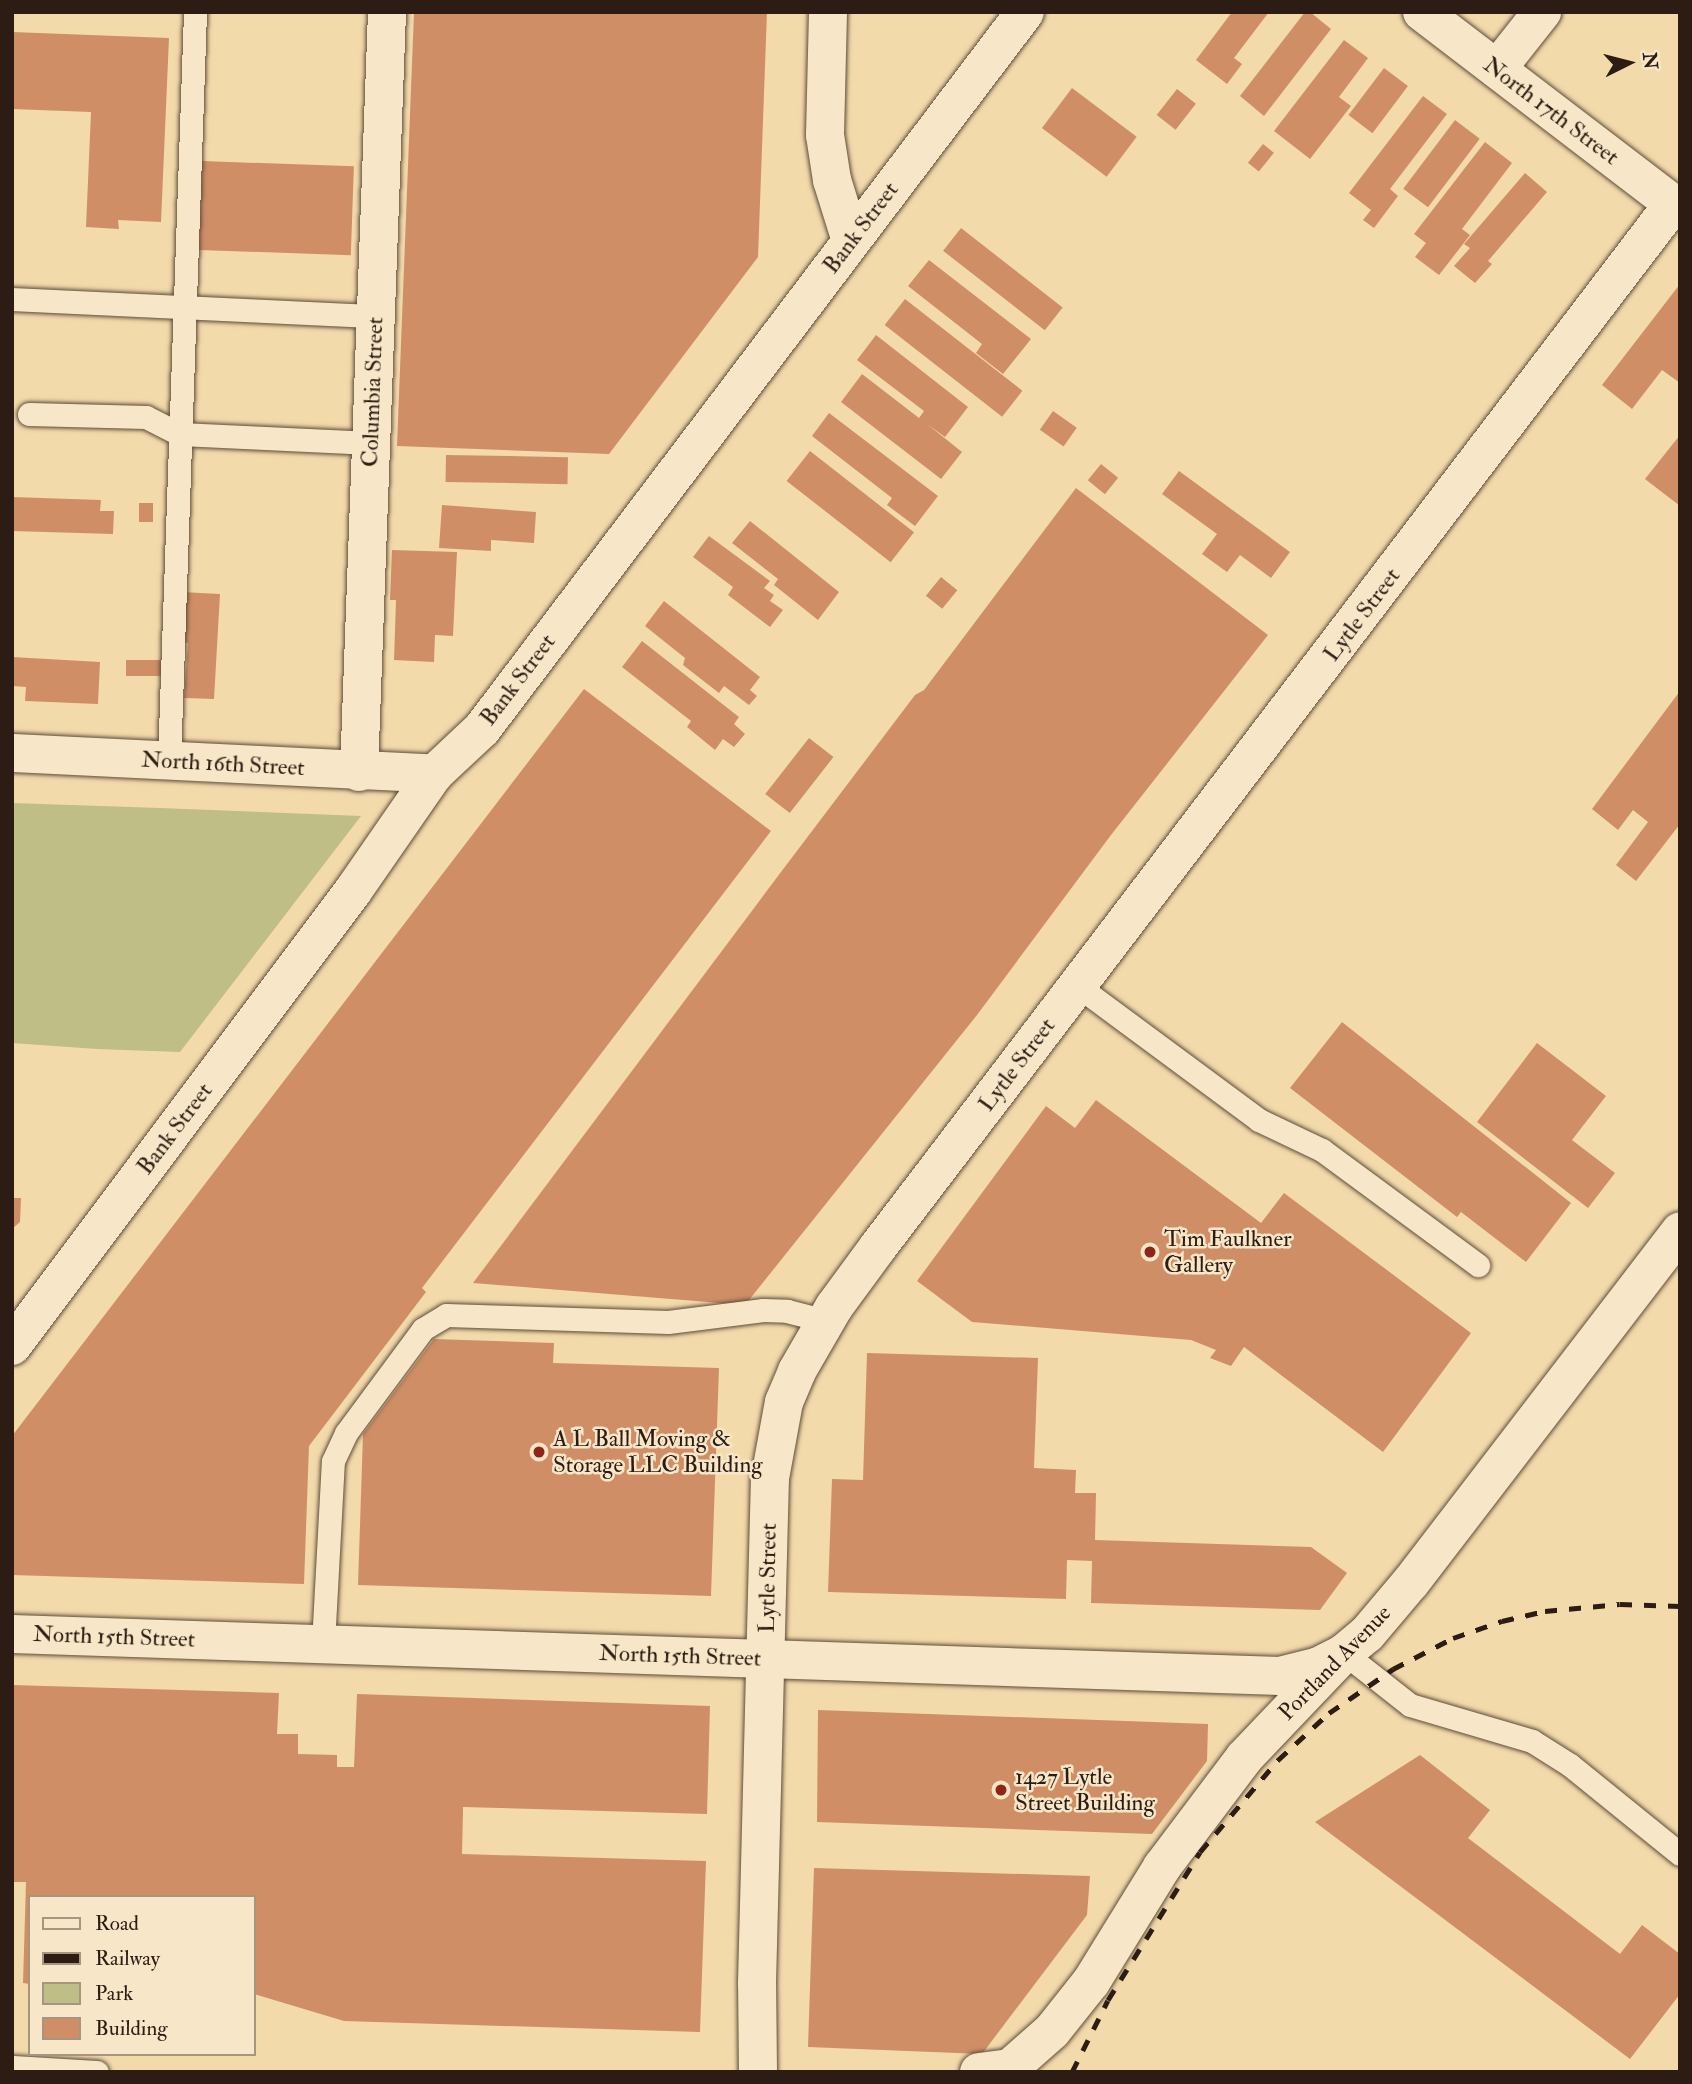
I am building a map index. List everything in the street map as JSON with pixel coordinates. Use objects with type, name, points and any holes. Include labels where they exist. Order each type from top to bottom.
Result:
[{"type":"street","name":"Columbia Street","points":[[359,772],[387,12]]},
{"type":"street","points":[[828,12],[825,135],[832,180],[851,241]]},
{"type":"street","name":"Bank Street","points":[[12,1346],[352,891],[434,774],[482,729],[1026,12]]},
{"type":"street","name":"North 17th Street","points":[[1422,12],[1676,207]]},
{"type":"street","points":[[1497,69],[1542,12]]},
{"type":"street","name":"Lytle Street","points":[[758,2072],[757,1983],[770,1478],[784,1402],[797,1371],[826,1321],[878,1247],[1676,207]]},
{"type":"street","name":"North 16th Street","points":[[12,753],[434,774]]},
{"type":"street","name":"Portland Avenue","points":[[979,2072],[1010,2068],[1052,2031],[1091,1982],[1162,1867],[1244,1758],[1344,1653],[1367,1634],[1411,1582],[1680,1231]]},
{"type":"street","name":"North 15th Street","points":[[12,1634],[1280,1676],[1317,1667],[1344,1653]]},
{"type":"lane","points":[[169,761],[195,12]]},
{"type":"lane","points":[[12,299],[376,316]]},
{"type":"lane","points":[[29,414],[146,417],[180,434],[372,443]]},
{"type":"lane","points":[[1078,986],[1259,1120],[1322,1150],[1478,1265]]},
{"type":"lane","points":[[323,1644],[333,1461],[346,1433],[423,1329],[446,1315],[668,1322],[763,1310],[787,1311],[826,1321]]},
{"type":"lane","points":[[1344,1653],[1410,1705],[1532,1741],[1570,1765],[1680,1854]]},
{"type":"lane","points":[[12,2067],[97,2072]]},
{"type":"green space","points":[[12,803],[361,816],[180,1052],[97,1049],[12,1043]]},
{"type":"building","points":[[414,12],[767,12],[758,257],[609,454],[397,446]]},
{"type":"building","points":[[1232,12],[1269,12],[1234,58],[1242,64],[1227,84],[1196,60]]},
{"type":"building","points":[[1305,12],[1310,12],[1331,29],[1264,116],[1240,96]]},
{"type":"building","points":[[12,32],[169,38],[161,222],[118,220],[119,229],[86,227],[91,112],[12,109]]},
{"type":"building","points":[[1344,40],[1368,58],[1339,97],[1351,106],[1310,159],[1274,131]]},
{"type":"building","points":[[1384,68],[1408,86],[1372,133],[1348,115]]},
{"type":"building","points":[[1072,88],[1137,137],[1107,177],[1042,128]]},
{"type":"building","points":[[1177,89],[1196,104],[1176,130],[1157,115]]},
{"type":"building","points":[[1423,96],[1447,114],[1390,189],[1398,196],[1374,228],[1363,220],[1371,210],[1349,193]]},
{"type":"building","points":[[1455,120],[1480,139],[1428,207],[1403,189]]},
{"type":"building","points":[[1485,142],[1512,163],[1462,229],[1470,235],[1439,275],[1415,257],[1426,243],[1414,234]]},
{"type":"building","points":[[1263,144],[1274,153],[1259,171],[1248,163]]},
{"type":"building","points":[[202,161],[354,166],[351,255],[199,250]]},
{"type":"building","points":[[1525,173],[1547,192],[1488,261],[1492,264],[1475,283],[1454,266],[1470,248],[1464,244]]},
{"type":"building","points":[[961,228],[1063,307],[1045,330],[943,251]]},
{"type":"building","points":[[929,260],[1031,339],[1003,374],[976,353],[982,344],[908,286]]},
{"type":"building","points":[[1680,284],[1680,383],[1662,370],[1632,409],[1602,385]]},
{"type":"building","points":[[905,299],[1022,391],[1002,417],[885,325]]},
{"type":"building","points":[[876,335],[968,407],[945,437],[927,424],[962,452],[941,479],[841,402],[862,374],[919,418],[924,411],[857,360]]},
{"type":"building","points":[[1053,411],[1077,428],[1064,446],[1040,430]]},
{"type":"building","points":[[829,413],[938,496],[915,526],[887,505],[892,498],[812,436]]},
{"type":"building","points":[[1680,435],[1680,506],[1645,479]]},
{"type":"building","points":[[810,451],[914,532],[891,562],[787,481]]},
{"type":"building","points":[[446,455],[568,457],[568,484],[446,482]]},
{"type":"building","points":[[1101,464],[1118,478],[1105,494],[1088,480]]},
{"type":"building","points":[[1179,471],[1290,552],[1271,578],[1240,555],[1227,572],[1202,554],[1217,534],[1162,494]]},
{"type":"building","points":[[1076,488],[1268,635],[1111,835],[977,1015],[745,1305],[473,1283],[915,695],[924,690]]},
{"type":"building","points":[[12,497],[101,500],[100,511],[114,511],[113,534],[12,531]]},
{"type":"building","points":[[139,503],[153,503],[153,522],[139,522]]},
{"type":"building","points":[[442,505],[536,512],[534,543],[491,540],[491,551],[439,548]]},
{"type":"building","points":[[750,521],[839,592],[818,620],[774,585],[778,579],[732,543]]},
{"type":"building","points":[[709,536],[770,581],[764,588],[774,595],[770,601],[783,610],[770,627],[728,595],[733,587],[693,557]]},
{"type":"building","points":[[392,550],[457,552],[453,636],[435,635],[434,662],[394,660],[396,600],[390,600]]},
{"type":"building","points":[[941,577],[957,590],[942,609],[926,596]]},
{"type":"building","points":[[181,592],[220,594],[214,699],[184,698],[188,643],[177,642]]},
{"type":"building","points":[[664,601],[760,677],[750,690],[757,696],[749,705],[724,686],[719,693],[683,665],[685,658],[645,626]]},
{"type":"building","points":[[642,641],[739,717],[734,724],[745,734],[734,747],[723,739],[715,750],[687,727],[691,721],[622,667]]},
{"type":"building","points":[[12,657],[100,662],[98,704],[25,701],[26,687],[12,686]]},
{"type":"building","points":[[126,660],[165,660],[165,676],[126,676]]},
{"type":"building","points":[[584,689],[771,831],[422,1288],[426,1292],[309,1446],[304,1584],[12,1575],[12,1436]]},
{"type":"building","points":[[1680,691],[1680,824],[1636,881],[1616,865],[1648,822],[1633,810],[1618,830],[1592,809]]},
{"type":"building","points":[[809,738],[833,757],[790,813],[765,794]]},
{"type":"building","points":[[1342,1022],[1571,1203],[1526,1262],[1461,1212],[1457,1217],[1290,1088]]},
{"type":"building","points":[[1537,1043],[1606,1096],[1572,1140],[1615,1173],[1588,1208],[1477,1122]]},
{"type":"building","name":"Tim Faulkner Gallery","points":[[1096,1100],[1261,1223],[1284,1193],[1471,1333],[1383,1452],[1244,1347],[1231,1366],[1210,1358],[1216,1350],[1191,1340],[972,1322],[917,1281],[1046,1106],[1075,1128]]},
{"type":"building","points":[[12,1198],[21,1198],[20,1222],[12,1229]]},
{"type":"building","name":"A L Ball Moving & Storage LLC Building","points":[[434,1339],[554,1343],[553,1363],[719,1368],[711,1596],[358,1585],[363,1434]]},
{"type":"building","points":[[867,1353],[1038,1358],[1034,1468],[1076,1470],[1075,1493],[1096,1493],[1095,1540],[1311,1547],[1347,1573],[1320,1610],[1091,1603],[1092,1561],[1067,1560],[1066,1599],[828,1592],[832,1479],[863,1480]]},
{"type":"building","points":[[12,1685],[279,1693],[277,1734],[298,1734],[298,1754],[337,1755],[337,1767],[354,1767],[357,1694],[710,1706],[707,1814],[463,1807],[462,1854],[706,1861],[700,2032],[344,2021],[256,1995],[256,1895],[28,1895],[28,1984],[23,1983],[26,1882],[12,1882]]},
{"type":"building","name":"1427 Lytle Street Building","points":[[818,1710],[1208,1724],[1207,1761],[1152,1834],[817,1822]]},
{"type":"building","points":[[1420,1755],[1490,1810],[1468,1838],[1620,1954],[1642,1925],[1680,1954],[1680,1994],[1630,2059],[1315,1822]]},
{"type":"building","points":[[814,1868],[1090,1876],[1087,1915],[982,2054],[808,2047]]},
{"type":"railway","points":[[1072,2072],[1108,2000],[1200,1852],[1278,1760],[1329,1713],[1393,1669],[1453,1638],[1502,1621],[1545,1611],[1620,1604],[1680,1606]]},
{"type":"place","name":"Tim Faulkner Gallery","points":[[1150,1252]]},
{"type":"place","name":"A L Ball Moving & Storage LLC Building","points":[[539,1452]]},
{"type":"place","name":"1427 Lytle Street Building","points":[[1001,1790]]}]
